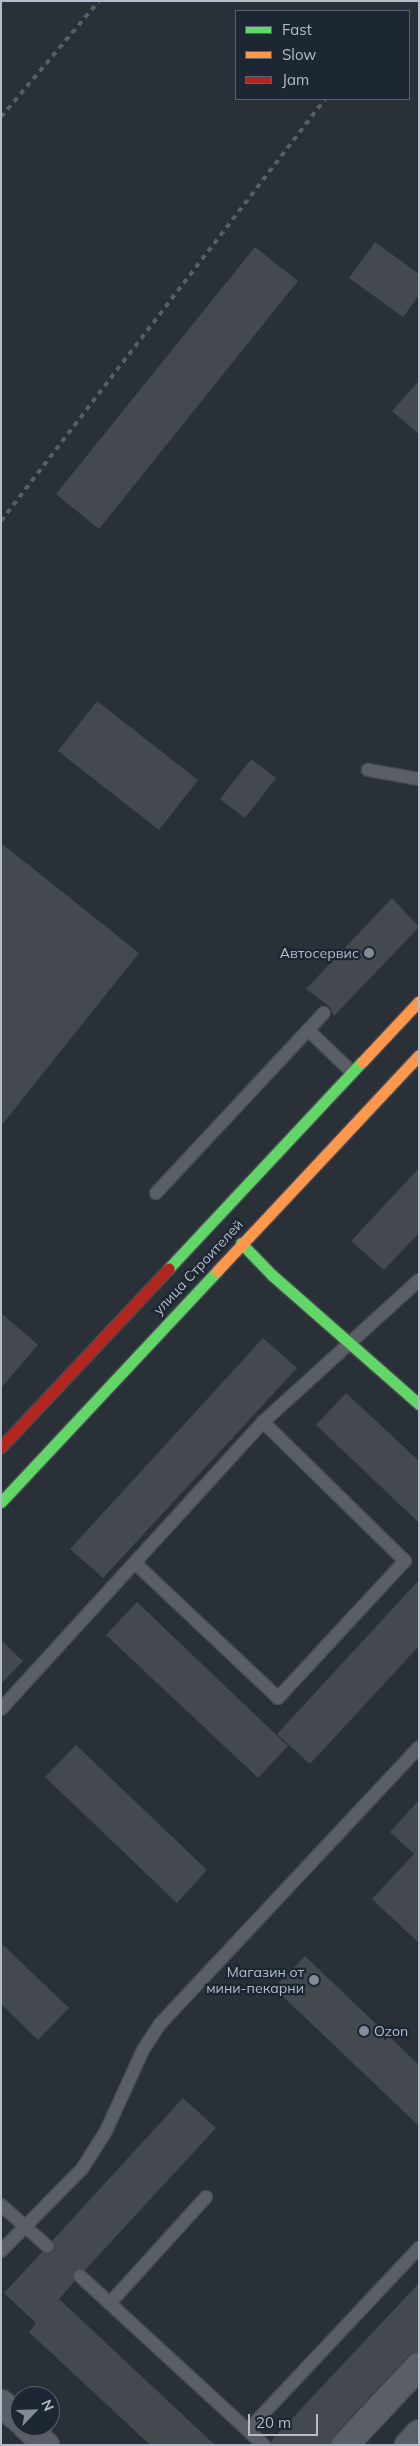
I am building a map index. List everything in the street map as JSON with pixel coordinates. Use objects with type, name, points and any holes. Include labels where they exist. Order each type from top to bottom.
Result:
[{"type":"main road","name":"улица Строителей","points":[[1,1447],[419,1001]]},
{"type":"main road","name":"улица Строителей","points":[[1,1502],[234,1237],[419,1055]]},
{"type":"main road","points":[[214,1218],[419,1404]]},
{"type":"street","points":[[345,2445],[419,2366]]},
{"type":"street","points":[[408,2445],[419,2433]]},
{"type":"street","points":[[37,2436],[46,2445]]},
{"type":"lane","points":[[368,770],[419,779]]},
{"type":"lane","points":[[156,1193],[324,1013]]},
{"type":"lane","points":[[308,1030],[352,1072]]},
{"type":"lane","points":[[1,1709],[136,1564],[263,1422],[419,1280]]},
{"type":"lane","points":[[136,1564],[278,1698],[405,1561],[263,1422]]},
{"type":"lane","points":[[1,2251],[82,2170],[106,2131],[143,2050],[160,2024],[419,1747]]},
{"type":"lane","points":[[110,2303],[206,2197]]},
{"type":"lane","points":[[1,2205],[47,2246]]},
{"type":"lane","points":[[248,2430],[419,2248]]},
{"type":"lane","points":[[80,2276],[264,2445]]},
{"type":"building","points":[[375,242],[419,274],[419,295],[403,317],[349,278]]},
{"type":"building","points":[[255,247],[298,281],[99,529],[56,494]]},
{"type":"building","points":[[419,381],[419,434],[392,411]]},
{"type":"building","points":[[97,701],[198,780],[159,830],[58,751]]},
{"type":"building","points":[[251,759],[276,778],[245,818],[220,799]]},
{"type":"building","points":[[1,843],[139,953],[1,1126]]},
{"type":"building","points":[[392,898],[419,927],[334,1016],[330,1007],[306,989]]},
{"type":"building","points":[[419,1168],[419,1233],[384,1270],[351,1241]]},
{"type":"building","points":[[1,1313],[38,1345],[1,1388]]},
{"type":"building","points":[[263,1338],[297,1368],[103,1578],[70,1549]]},
{"type":"building","points":[[346,1393],[419,1461],[419,1523],[316,1425]]},
{"type":"building","points":[[419,1580],[419,1646],[310,1764],[277,1734]]},
{"type":"building","points":[[137,1602],[288,1746],[258,1778],[106,1635]]},
{"type":"building","points":[[1,1640],[23,1661],[1,1684]]},
{"type":"building","points":[[76,1745],[207,1870],[177,1903],[45,1777]]},
{"type":"building","points":[[419,1800],[419,1943],[372,1899],[414,1854],[390,1832]]},
{"type":"building","points":[[1,1943],[69,2008],[38,2040],[1,2004]]},
{"type":"building","points":[[305,1956],[419,2065],[419,2126],[274,1988]]},
{"type":"building","points":[[183,2098],[216,2128],[85,2270],[74,2270],[74,2282],[59,2299],[215,2445],[150,2445],[29,2332],[36,2323],[4,2293],[42,2252],[53,2252],[53,2240]]},
{"type":"building","points":[[419,2283],[419,2351],[408,2356],[334,2435],[330,2445],[272,2445],[271,2441]]},
{"type":"railway","points":[[1,117],[99,1]]},
{"type":"railway","points":[[1,521],[324,100]]},
{"type":"traffic: fast","points":[[169,1268],[362,1062]]},
{"type":"traffic: fast","points":[[241,1243],[272,1275],[419,1404]]},
{"type":"traffic: fast","points":[[1,1502],[217,1271]]},
{"type":"traffic: slow","points":[[362,1062],[419,1001]]},
{"type":"traffic: slow","points":[[217,1271],[419,1055]]},
{"type":"traffic: jam","points":[[1,1447],[169,1268]]},
{"type":"place","name":"Автосервис","points":[[369,953]]},
{"type":"place","name":"Магазин от мини-пекарни","points":[[314,1980]]},
{"type":"place","name":"Ozon","points":[[364,2031]]}]
